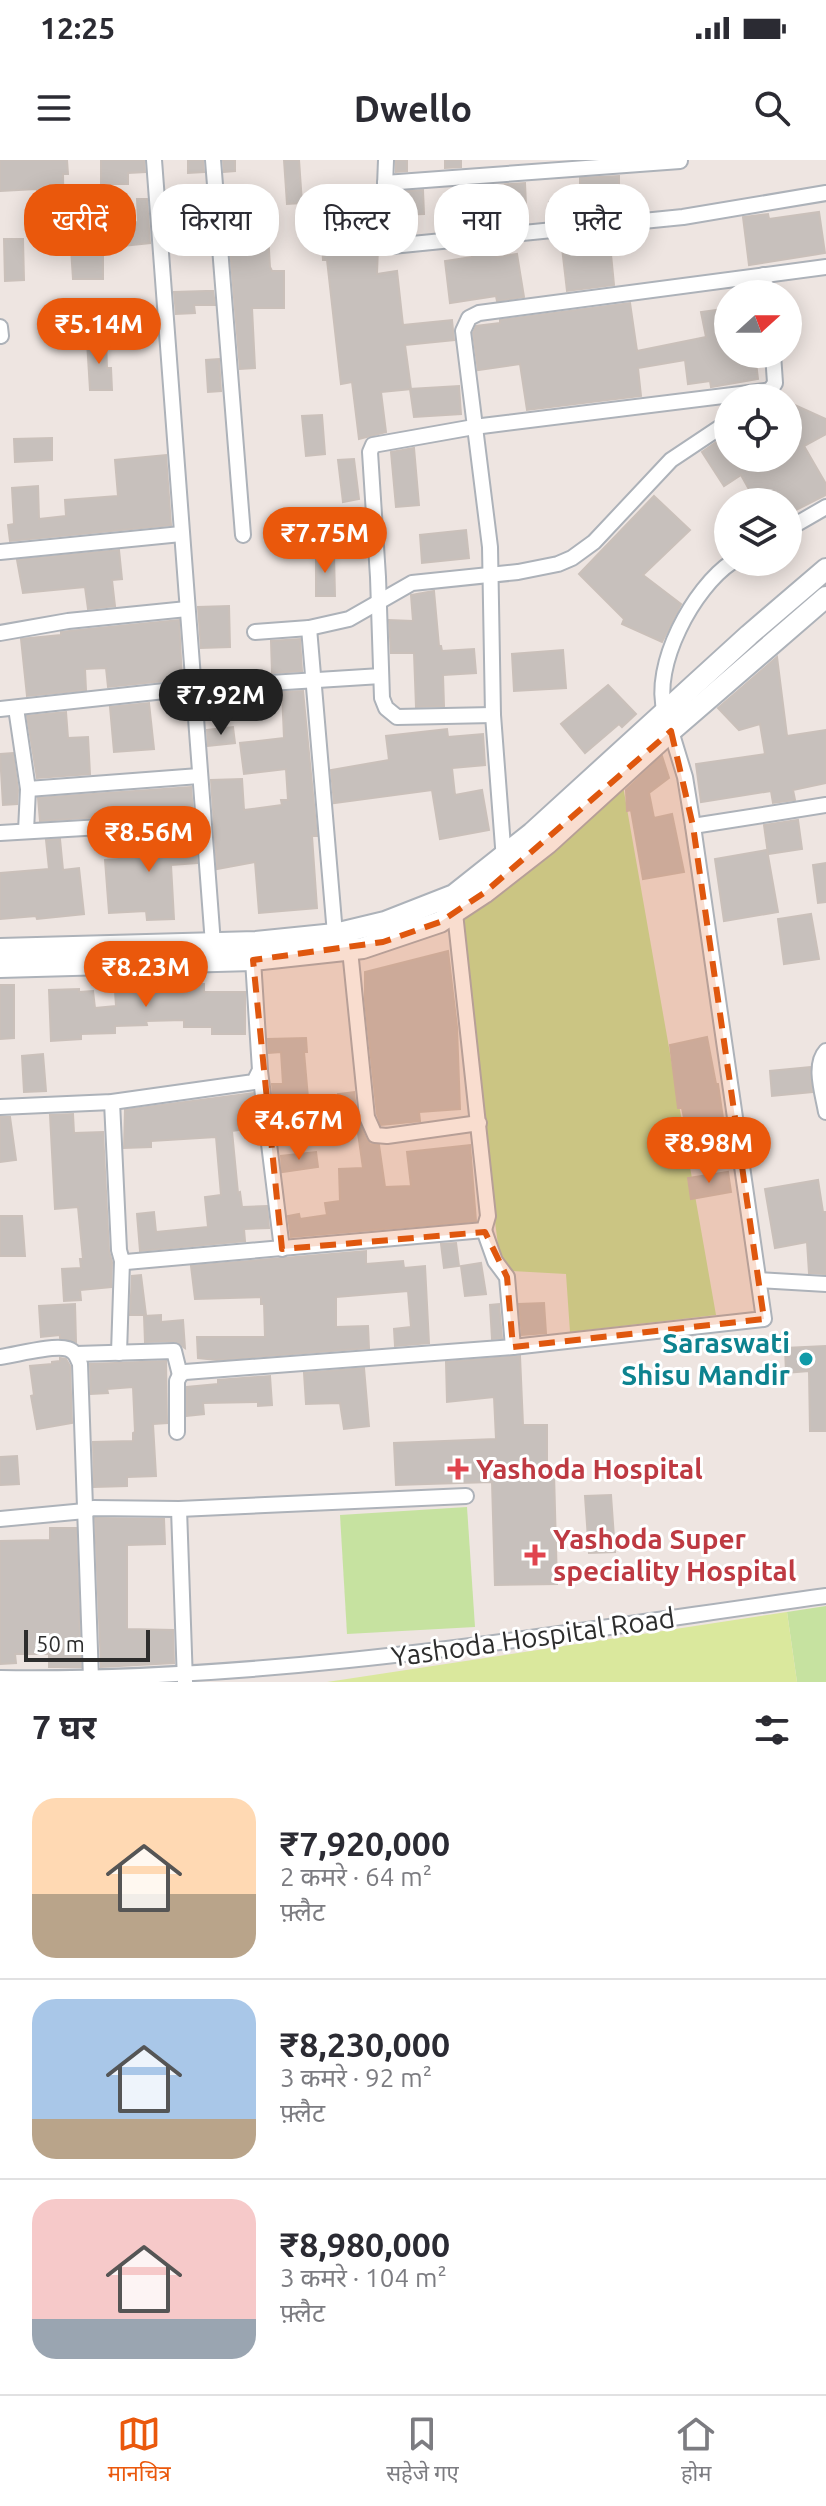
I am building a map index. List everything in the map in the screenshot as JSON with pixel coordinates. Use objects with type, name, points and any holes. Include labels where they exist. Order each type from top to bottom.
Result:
[{"type":"street","points":[[154,160],[213,944]]},
{"type":"street","points":[[213,160],[243,535]]},
{"type":"street","points":[[386,160],[383,238],[392,246],[683,217],[826,193]]},
{"type":"street","points":[[385,183],[680,161]]},
{"type":"street","points":[[508,864],[493,715],[490,547],[463,331],[469,318],[479,313],[826,267]]},
{"type":"street","points":[[764,275],[765,280]]},
{"type":"street","points":[[0,327],[1,336]]},
{"type":"street","points":[[493,715],[397,717],[386,708],[382,698],[377,602],[370,452],[373,445],[474,427],[714,400]]},
{"type":"street","points":[[255,632],[309,628],[349,619],[412,583],[518,572],[558,564],[584,551],[671,460],[714,431]]},
{"type":"street","points":[[802,521],[826,507]]},
{"type":"street","points":[[0,552],[181,534]]},
{"type":"street","points":[[668,721],[749,635],[826,569]]},
{"type":"street","points":[[180,1375],[190,1371],[513,1347],[764,1319],[685,777],[661,698],[663,676],[676,636],[716,576]]},
{"type":"street","points":[[0,967],[253,960],[350,950],[411,933],[455,913],[668,721],[826,597]]},
{"type":"street","points":[[0,633],[68,621],[187,609]]},
{"type":"street","points":[[309,628],[335,934]]},
{"type":"street","points":[[0,709],[192,688],[381,676]]},
{"type":"street","points":[[16,708],[28,789],[26,831]]},
{"type":"street","points":[[28,789],[199,776]]},
{"type":"street","points":[[693,826],[826,805]]},
{"type":"street","points":[[0,833],[202,821]]},
{"type":"street","points":[[0,949],[213,944],[335,934],[385,922],[454,895],[508,864]]},
{"type":"street","points":[[455,913],[488,1216],[484,1230],[495,1261],[507,1277],[513,1347]]},
{"type":"street","points":[[350,950],[367,1117],[375,1135],[479,1123]]},
{"type":"street","points":[[253,960],[260,1070],[282,1249]]},
{"type":"street","points":[[826,1051],[820,1058],[819,1068],[826,1112]]},
{"type":"street","points":[[0,1107],[112,1102],[246,1084],[254,1082],[260,1070]]},
{"type":"street","points":[[112,1102],[122,1261],[119,1353]]},
{"type":"street","points":[[122,1261],[484,1230]]},
{"type":"street","points":[[759,1280],[826,1284]]},
{"type":"street","points":[[0,1357],[60,1348],[70,1349],[80,1364],[91,1679]]},
{"type":"street","points":[[76,1354],[174,1351],[180,1375],[177,1381],[177,1432]]},
{"type":"street","points":[[0,1519],[93,1508],[179,1509],[466,1496]]},
{"type":"street","points":[[179,1509],[184,1678]]},
{"type":"street","name":"Yashoda Hospital Road","points":[[0,1678],[184,1678],[308,1666],[405,1656],[826,1596]]},
{"type":"highlighted area","points":[[671,731],[693,826],[764,1319],[513,1347],[507,1277],[485,1232],[282,1249],[253,960],[383,942],[440,922],[484,893]]},
{"type":"green space","points":[[623,786],[716,1315],[570,1332],[566,1274],[512,1271],[500,1260],[456,922]]},
{"type":"green space","points":[[467,1507],[475,1627],[347,1634],[340,1515]]},
{"type":"green space","points":[[826,1606],[826,1682],[797,1682],[787,1612]]},
{"type":"green space","points":[[787,1612],[797,1682],[327,1682]]},
{"type":"building","points":[[0,160],[67,160],[68,174],[63,174],[63,184],[24,184],[24,190],[0,191]]},
{"type":"building","points":[[101,160],[144,160],[145,172],[128,173],[128,184],[101,184]]},
{"type":"building","points":[[188,160],[203,160],[204,172],[188,173]]},
{"type":"building","points":[[223,160],[235,160],[235,171],[224,172]]},
{"type":"building","points":[[284,160],[299,160],[301,184],[295,184],[295,203],[287,204]]},
{"type":"building","points":[[396,160],[407,160],[407,171],[396,172]]},
{"type":"building","points":[[445,160],[461,160],[461,167],[445,168]]},
{"type":"building","points":[[619,176],[619,184],[580,184],[580,178]]},
{"type":"building","points":[[418,190],[423,190],[424,214],[418,214]]},
{"type":"building","points":[[137,199],[147,199],[150,243],[136,244]]},
{"type":"building","points":[[819,212],[825,253],[749,265],[743,217],[768,214],[769,219]]},
{"type":"building","points":[[4,239],[23,239],[24,280],[5,281]]},
{"type":"building","points":[[72,256],[103,256],[103,279],[73,279]]},
{"type":"building","points":[[231,256],[269,256],[272,271],[284,271],[284,308],[252,308],[255,368],[240,369]]},
{"type":"building","points":[[323,256],[378,256],[377,274],[397,271],[403,325],[452,320],[454,340],[405,345],[411,389],[381,392],[386,432],[359,439],[352,382],[341,384],[327,260],[323,260]]},
{"type":"building","points":[[517,256],[524,297],[497,301],[496,296],[450,303],[445,261]]},
{"type":"building","points":[[563,256],[611,256],[614,285],[567,291]]},
{"type":"building","points":[[213,291],[215,305],[194,305],[195,313],[176,314],[174,292]]},
{"type":"building","points":[[630,303],[637,351],[706,337],[701,312],[714,310],[714,368],[757,368],[758,379],[714,384],[711,387],[710,381],[688,384],[685,360],[638,368],[641,396],[527,410],[520,364],[478,370],[473,333],[476,326],[500,323],[500,320]]},
{"type":"building","points":[[87,341],[106,341],[112,390],[90,390]]},
{"type":"building","points":[[219,359],[221,391],[208,392],[206,360]]},
{"type":"building","points":[[459,386],[461,414],[414,417],[410,389]]},
{"type":"building","points":[[802,408],[826,419],[826,434],[804,446],[826,484],[826,495],[802,507],[802,488],[748,488],[741,475],[724,486],[715,472],[802,472]]},
{"type":"building","points":[[322,415],[325,454],[306,456],[302,416]]},
{"type":"building","points":[[52,438],[52,460],[15,462],[14,439]]},
{"type":"building","points":[[714,444],[714,471],[702,452]]},
{"type":"building","points":[[414,448],[419,505],[396,507],[391,452]]},
{"type":"building","points":[[166,455],[171,525],[10,541],[8,525],[14,524],[12,488],[38,486],[39,519],[66,516],[65,500],[118,496],[115,460]]},
{"type":"building","points":[[354,459],[359,499],[343,502],[338,460]]},
{"type":"building","points":[[654,496],[690,530],[643,575],[681,604],[662,642],[622,624],[624,619],[579,574]]},
{"type":"building","points":[[466,530],[469,558],[422,563],[420,535]]},
{"type":"building","points":[[119,550],[122,579],[112,580],[115,606],[88,609],[85,587],[23,593],[17,560]]},
{"type":"building","points":[[316,554],[334,554],[335,596],[316,596]]},
{"type":"building","points":[[434,591],[439,646],[442,651],[474,649],[476,673],[443,675],[444,706],[416,707],[414,653],[391,653],[389,620],[413,621],[411,595]]},
{"type":"building","points":[[229,606],[230,647],[201,648],[198,607]]},
{"type":"building","points":[[179,620],[182,679],[108,687],[106,668],[85,669],[86,690],[27,696],[21,639]]},
{"type":"building","points":[[300,639],[302,671],[272,673],[271,641]]},
{"type":"building","points":[[563,650],[566,688],[514,691],[512,654]]},
{"type":"building","points":[[777,657],[787,736],[826,730],[826,783],[793,790],[795,800],[773,803],[771,791],[701,802],[696,764],[765,754],[760,724],[739,730],[718,708]]},
{"type":"building","points":[[608,685],[636,714],[585,753],[561,724]]},
{"type":"building","points":[[303,691],[317,836],[312,836],[317,908],[259,913],[255,862],[217,869],[211,780],[242,779],[244,810],[282,805],[281,800],[288,800],[286,769],[244,774],[240,743],[284,738],[282,692]]},
{"type":"building","points":[[149,703],[154,749],[114,752],[110,707]]},
{"type":"building","points":[[66,712],[68,738],[88,737],[90,774],[37,778],[27,716]]},
{"type":"building","points":[[233,727],[235,743],[208,746],[207,730]]},
{"type":"building","points":[[447,729],[448,737],[483,734],[485,765],[452,768],[455,795],[482,790],[489,830],[440,839],[432,790],[334,803],[331,770],[389,760],[386,736]]},
{"type":"building","points":[[13,753],[17,804],[3,805],[0,754]]},
{"type":"building","points":[[662,756],[669,778],[649,793],[654,818],[672,814],[684,872],[643,879],[631,810],[627,811],[626,790]]},
{"type":"building","points":[[191,787],[193,812],[99,815],[40,821],[38,798]]},
{"type":"building","points":[[798,820],[802,849],[768,854],[764,825]]},
{"type":"building","points":[[194,831],[197,863],[171,865],[174,919],[147,920],[146,911],[109,913],[105,860],[134,858],[131,835]]},
{"type":"building","points":[[60,839],[63,870],[79,868],[84,914],[0,919],[0,873],[49,869],[46,840]]},
{"type":"building","points":[[767,850],[778,912],[724,921],[715,859]]},
{"type":"building","points":[[826,863],[826,902],[818,903],[813,865]]},
{"type":"building","points":[[811,914],[819,959],[784,964],[778,919]]},
{"type":"building","points":[[448,951],[457,1027],[460,1109],[419,1112],[420,1121],[381,1125],[377,1114],[365,1001],[365,972]]},
{"type":"building","points":[[146,977],[174,977],[174,984],[204,984],[204,992],[245,992],[245,1034],[212,1034],[212,1027],[184,1027],[184,1020],[146,1021],[147,1025],[115,1026],[115,1033],[81,1034],[81,1039],[51,1041],[49,990],[93,991],[95,1008],[116,1006],[115,991],[122,991],[122,981],[146,980]]},
{"type":"building","points":[[0,985],[14,985],[14,1038],[0,1039]]},
{"type":"building","points":[[707,1037],[724,1125],[687,1132],[682,1108],[678,1108],[670,1045]]},
{"type":"building","points":[[306,1038],[307,1052],[304,1052],[308,1098],[289,1101],[289,1106],[274,1106],[272,1084],[283,1084],[281,1052],[269,1053],[268,1039]]},
{"type":"building","points":[[43,1054],[46,1091],[24,1092],[22,1056]]},
{"type":"building","points":[[810,1067],[812,1092],[772,1096],[770,1071]]},
{"type":"building","points":[[354,1092],[357,1118],[366,1139],[370,1144],[379,1145],[385,1187],[411,1186],[407,1152],[470,1145],[476,1221],[291,1237],[288,1216],[299,1214],[300,1219],[327,1215],[325,1203],[340,1201],[339,1169],[363,1168],[357,1126],[341,1127],[338,1094]]},
{"type":"building","points":[[253,1093],[257,1127],[232,1131],[238,1193],[242,1207],[267,1206],[269,1228],[244,1229],[245,1241],[140,1251],[137,1214],[154,1212],[156,1232],[208,1227],[205,1197],[221,1195],[216,1137],[151,1141],[151,1147],[124,1148],[125,1110]]},
{"type":"building","points":[[73,1114],[74,1133],[103,1132],[111,1287],[80,1290],[81,1300],[64,1301],[62,1269],[81,1268],[80,1259],[83,1259],[78,1207],[55,1209],[50,1115]]},
{"type":"building","points":[[0,1117],[10,1117],[16,1160],[0,1162]]},
{"type":"building","points":[[316,1152],[318,1167],[282,1172],[281,1156]]},
{"type":"building","points":[[728,1172],[731,1192],[691,1199],[688,1178]]},
{"type":"building","points":[[818,1180],[823,1212],[826,1212],[826,1274],[809,1273],[807,1242],[775,1248],[765,1189]]},
{"type":"building","points":[[0,1216],[22,1216],[25,1256],[0,1256]]},
{"type":"building","points":[[456,1243],[459,1266],[444,1268],[441,1244]]},
{"type":"building","points":[[366,1251],[366,1264],[403,1261],[404,1268],[425,1266],[429,1343],[395,1346],[394,1329],[411,1327],[408,1291],[336,1297],[336,1327],[368,1326],[369,1348],[217,1360],[198,1358],[197,1337],[265,1337],[264,1304],[261,1304],[261,1297],[195,1299],[191,1266]]},
{"type":"building","points":[[481,1263],[486,1294],[465,1296],[461,1266]]},
{"type":"building","points":[[141,1275],[146,1315],[130,1315],[132,1276]]},
{"type":"building","points":[[544,1303],[546,1333],[522,1335],[519,1304]]},
{"type":"building","points":[[75,1304],[76,1342],[60,1338],[60,1335],[41,1337],[39,1306]]},
{"type":"building","points":[[499,1304],[502,1338],[492,1339],[490,1305]]},
{"type":"building","points":[[161,1315],[161,1322],[183,1320],[185,1348],[174,1341],[145,1342],[144,1316]]},
{"type":"building","points":[[826,1346],[826,1431],[810,1431],[809,1371],[786,1373],[785,1348]]},
{"type":"building","points":[[520,1356],[523,1425],[547,1425],[547,1473],[554,1473],[557,1584],[495,1585],[492,1482],[396,1485],[394,1443],[496,1439],[494,1397],[447,1402],[446,1362]]},
{"type":"building","points":[[60,1358],[66,1359],[70,1366],[72,1423],[37,1429],[30,1366],[52,1364]]},
{"type":"building","points":[[166,1361],[167,1423],[153,1424],[156,1476],[127,1477],[127,1486],[94,1487],[93,1442],[133,1441],[135,1432],[133,1387],[91,1394],[90,1364]]},
{"type":"building","points":[[364,1368],[369,1426],[344,1429],[340,1403],[306,1404],[304,1373]]},
{"type":"building","points":[[270,1376],[272,1405],[258,1406],[258,1402],[203,1403],[204,1414],[187,1416],[187,1387],[218,1384],[218,1380]]},
{"type":"building","points":[[17,1456],[19,1484],[0,1485],[0,1457]]},
{"type":"building","points":[[611,1495],[615,1552],[589,1553],[585,1496]]},
{"type":"building","points":[[95,1518],[164,1519],[165,1544],[127,1545],[127,1629],[173,1630],[174,1663],[101,1667]]},
{"type":"building","points":[[50,1528],[76,1528],[81,1667],[49,1667],[49,1654],[15,1654],[16,1663],[0,1664],[0,1541],[50,1540]]},
{"type":"place","name":"Saraswati Shisu Mandir","points":[[806,1359]]},
{"type":"place","name":"Yashoda Hospital","points":[[458,1469]]},
{"type":"place","name":"Yashoda Super speciality Hospital","points":[[535,1555]]}]
